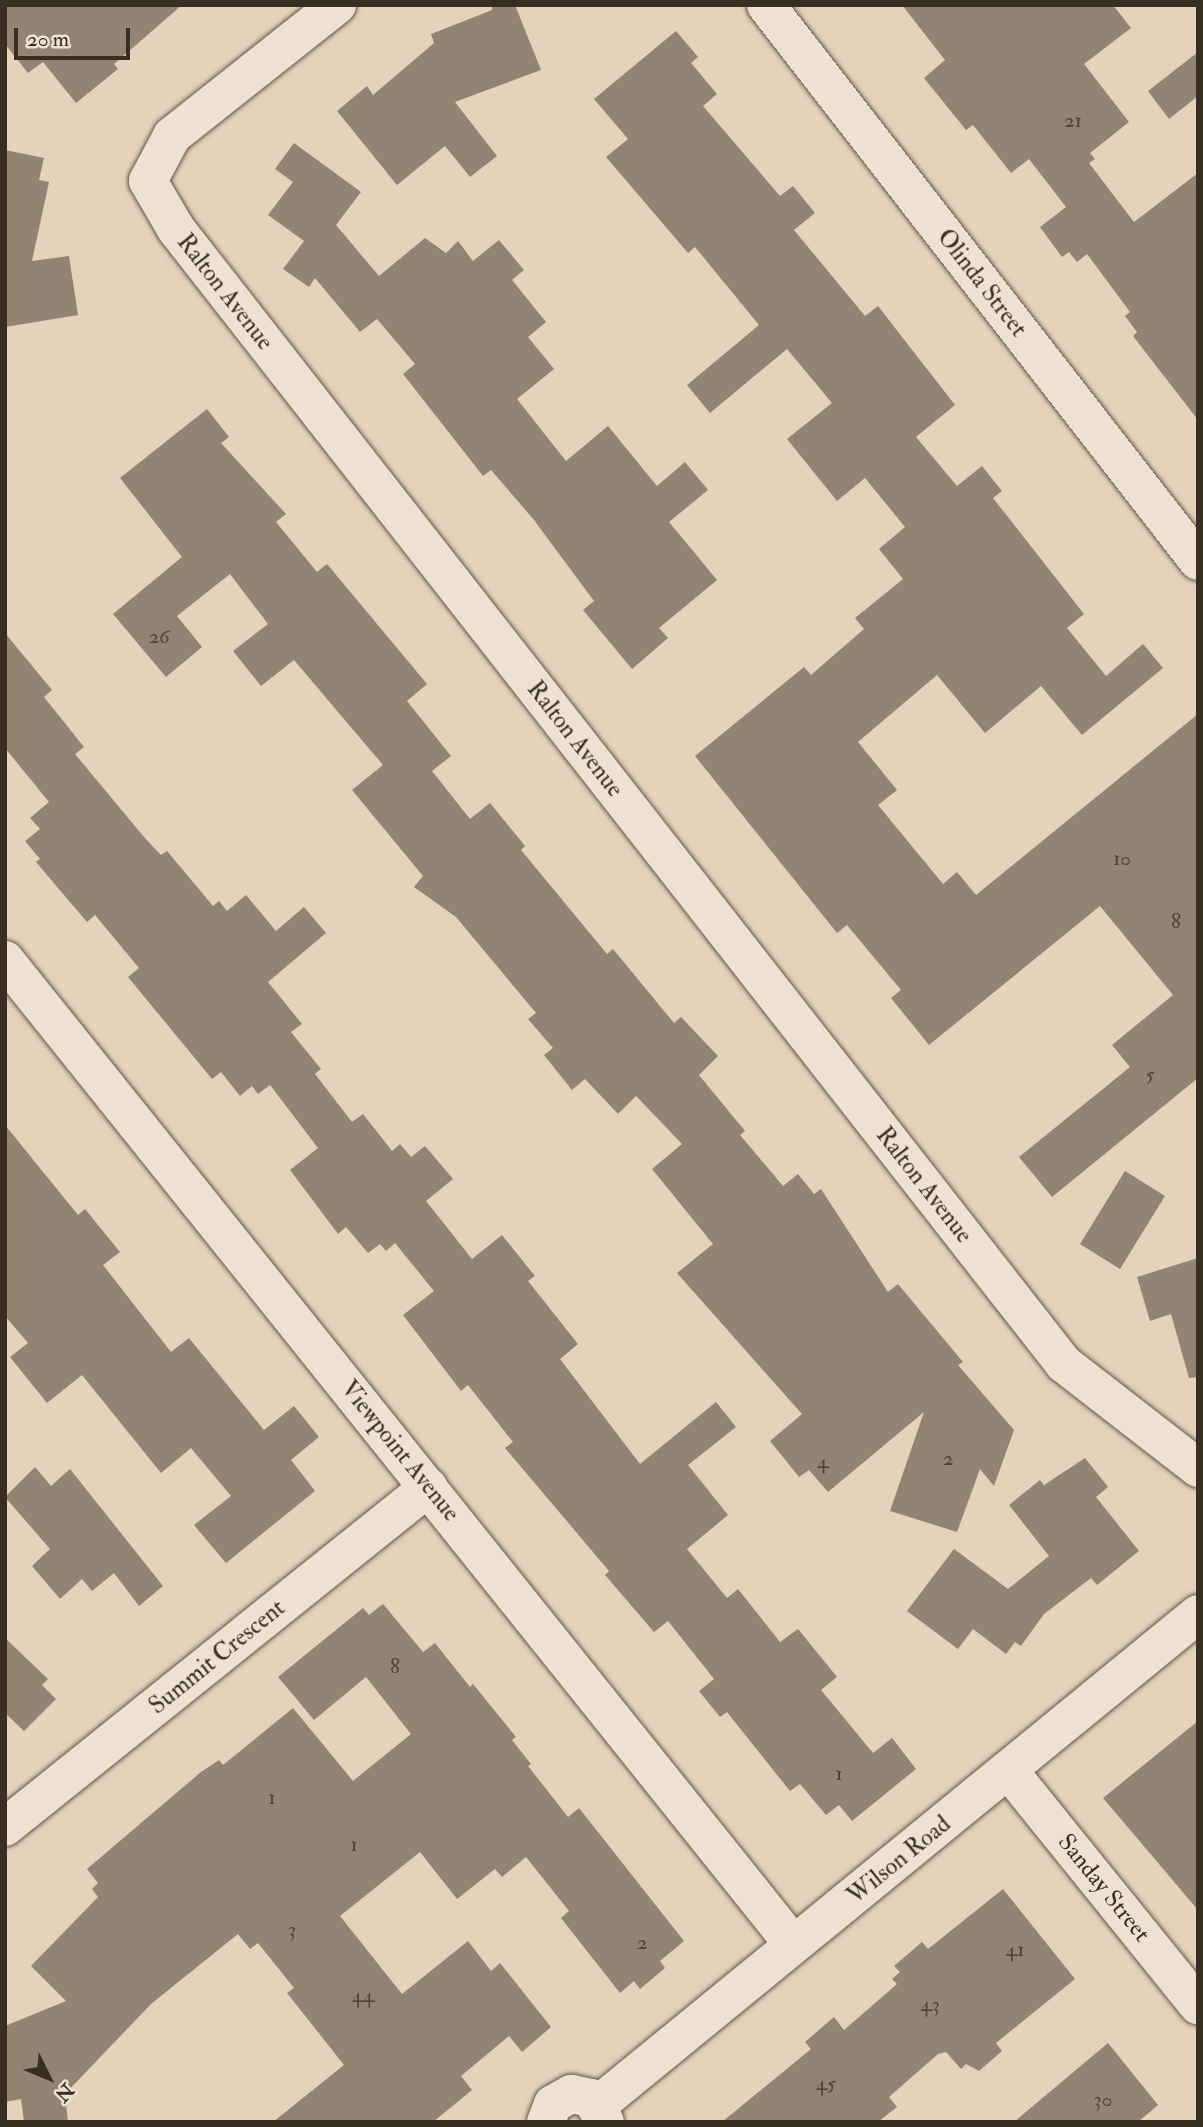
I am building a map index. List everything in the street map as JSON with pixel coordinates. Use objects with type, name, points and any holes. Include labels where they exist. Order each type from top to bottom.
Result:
[{"type":"street","name":"Ralton Avenue","points":[[337,5],[172,136],[148,181],[176,229],[1064,1364],[1198,1468]]},
{"type":"street","name":"Olinda Street","points":[[766,5],[1198,561]]},
{"type":"street","name":"Viewpoint Avenue","points":[[5,960],[793,1944]]},
{"type":"street","name":"Summit Crescent","points":[[5,1827],[429,1487]]},
{"type":"street","name":"Wilson Road","points":[[602,2113],[793,1944],[1009,1771],[1198,1614]]},
{"type":"street","name":"Sanday Street","points":[[1009,1771],[1198,2005]]},
{"type":"street","points":[[546,2122],[548,2110],[561,2097],[582,2094],[602,2113]]},
{"type":"building","points":[[5,5],[182,5],[114,64],[118,69],[76,103],[43,62],[28,73],[5,44]]},
{"type":"building","points":[[492,5],[515,5],[541,70],[455,102],[497,156],[470,177],[445,146],[397,185],[337,111],[367,86],[373,95],[434,43],[431,34],[492,10]]},
{"type":"building","points":[[902,5],[1113,5],[1131,28],[1084,64],[1129,122],[1090,153],[1095,159],[1089,163],[1134,222],[1198,173],[1198,420],[1133,336],[1137,332],[1125,316],[1130,312],[1087,254],[1077,262],[1069,252],[1062,257],[1040,227],[1066,207],[1029,159],[1011,173],[973,125],[966,130],[924,78],[945,60]]},
{"type":"building","points":[[676,31],[698,57],[691,63],[717,94],[703,106],[780,196],[793,186],[815,213],[794,230],[865,316],[878,306],[955,405],[916,437],[957,486],[982,466],[1002,491],[993,498],[1084,614],[1067,628],[1106,676],[1143,644],[1163,668],[1082,735],[1041,686],[985,733],[937,675],[858,742],[897,790],[878,805],[943,884],[957,872],[976,895],[1198,714],[1198,1078],[1052,1197],[1019,1157],[1130,1067],[1112,1045],[1173,995],[1100,906],[929,1045],[891,998],[901,990],[847,925],[837,933],[695,756],[804,667],[811,675],[864,629],[855,618],[903,579],[879,549],[905,527],[865,478],[837,501],[787,439],[832,403],[787,349],[710,413],[687,385],[759,325],[695,247],[688,253],[606,157],[628,139],[594,99]]},
{"type":"building","points":[[1198,52],[1198,96],[1169,119],[1148,91]]},
{"type":"building","points":[[294,143],[361,192],[336,225],[379,276],[425,238],[446,253],[458,241],[473,261],[499,240],[524,270],[512,280],[546,322],[528,337],[554,369],[517,399],[566,461],[608,426],[657,486],[685,462],[708,490],[669,522],[717,580],[659,628],[668,638],[632,669],[583,610],[594,601],[534,520],[491,470],[483,476],[403,374],[415,364],[377,319],[360,332],[315,278],[309,287],[283,269],[304,241],[268,215],[293,182],[275,169]]},
{"type":"building","points":[[5,150],[44,158],[39,180],[49,182],[32,261],[69,256],[78,315],[5,327]]},
{"type":"building","points":[[207,409],[229,437],[221,443],[286,514],[276,522],[317,572],[327,564],[427,684],[407,701],[451,756],[432,771],[470,819],[490,803],[525,846],[521,850],[607,954],[613,949],[674,1023],[681,1017],[718,1056],[699,1075],[745,1131],[740,1135],[783,1186],[798,1174],[814,1194],[821,1189],[888,1292],[898,1284],[963,1362],[958,1365],[1014,1430],[994,1486],[980,1469],[957,1532],[890,1511],[924,1412],[828,1492],[809,1470],[799,1477],[770,1441],[802,1414],[677,1273],[713,1244],[652,1169],[682,1144],[636,1096],[618,1114],[585,1079],[572,1090],[544,1055],[553,1048],[528,1019],[536,1013],[456,917],[414,887],[423,876],[352,790],[383,765],[294,660],[261,686],[233,651],[268,624],[230,574],[177,616],[202,647],[166,677],[113,614],[182,557],[120,478]]},
{"type":"building","points":[[5,633],[52,690],[44,697],[84,747],[75,754],[144,837],[161,855],[167,851],[213,906],[219,901],[227,911],[246,895],[276,931],[304,907],[326,933],[268,982],[302,1024],[291,1032],[321,1069],[315,1074],[352,1122],[363,1114],[392,1151],[400,1144],[411,1157],[425,1146],[453,1179],[426,1201],[472,1259],[502,1235],[535,1276],[528,1281],[578,1344],[560,1359],[640,1464],[716,1402],[736,1427],[688,1465],[728,1515],[687,1549],[727,1598],[738,1589],[780,1642],[798,1629],[837,1677],[821,1690],[873,1753],[892,1738],[916,1769],[852,1821],[839,1805],[826,1815],[800,1784],[790,1791],[727,1712],[720,1717],[699,1691],[714,1679],[668,1621],[654,1632],[605,1575],[609,1571],[505,1448],[513,1442],[468,1385],[461,1391],[403,1315],[434,1291],[395,1243],[386,1251],[380,1244],[368,1253],[346,1227],[338,1234],[290,1170],[318,1148],[270,1085],[258,1094],[252,1086],[240,1096],[221,1072],[212,1079],[128,977],[139,968],[95,915],[87,922],[36,862],[40,859],[25,841],[40,829],[30,818],[49,802],[5,748]]},
{"type":"building","points":[[5,1125],[78,1215],[85,1209],[120,1252],[103,1265],[171,1352],[189,1338],[264,1430],[294,1406],[319,1437],[291,1460],[315,1491],[226,1563],[194,1525],[231,1496],[191,1448],[161,1473],[82,1375],[47,1403],[10,1357],[28,1343],[5,1316]]},
{"type":"building","points":[[1125,1171],[1165,1196],[1120,1269],[1080,1244]]},
{"type":"building","points":[[1198,1258],[1198,1377],[1189,1378],[1171,1314],[1150,1321],[1137,1277]]},
{"type":"building","points":[[1085,1458],[1108,1487],[1096,1497],[1139,1551],[1097,1585],[1091,1578],[1044,1614],[1021,1646],[1015,1642],[1006,1654],[973,1629],[958,1649],[907,1611],[954,1549],[1008,1589],[1049,1556],[1009,1505],[1040,1480],[1044,1485]]},
{"type":"building","points":[[35,1467],[51,1486],[70,1469],[163,1586],[139,1606],[114,1573],[92,1591],[82,1579],[60,1599],[32,1566],[50,1549],[5,1497]]},
{"type":"building","points":[[383,1604],[423,1652],[435,1643],[470,1687],[473,1684],[516,1737],[512,1740],[531,1764],[528,1766],[568,1817],[579,1808],[684,1941],[660,1961],[665,1968],[640,1989],[634,1981],[620,1993],[561,1918],[569,1911],[526,1857],[502,1877],[495,1869],[457,1899],[420,1852],[340,1916],[402,1994],[468,1941],[491,1971],[500,1963],[551,2027],[522,2052],[509,2036],[461,2076],[472,2090],[433,2122],[273,2122],[344,2065],[287,1993],[294,1988],[258,1943],[250,1949],[238,1934],[151,2004],[65,2094],[68,2122],[24,2122],[21,2099],[5,2102],[5,2026],[66,2001],[31,1966],[98,1897],[92,1889],[98,1883],[87,1869],[201,1772],[219,1760],[223,1765],[293,1708],[353,1781],[411,1734],[366,1677],[314,1720],[278,1677],[363,1608],[369,1615]]},
{"type":"building","points":[[5,1638],[48,1679],[42,1685],[56,1699],[24,1731],[5,1713]]},
{"type":"building","points":[[1198,1721],[1198,1910],[1103,1798]]},
{"type":"building","points":[[1003,1889],[1075,1979],[996,2043],[1002,2051],[979,2071],[966,2064],[961,2069],[946,2052],[938,2054],[889,2097],[897,2107],[878,2122],[722,2122],[811,2049],[805,2042],[834,2017],[844,2030],[897,1984],[892,1979],[900,1972],[894,1966],[922,1942],[928,1949]]},
{"type":"building","points":[[1108,2043],[1158,2105],[1138,2122],[1014,2122]]}]
